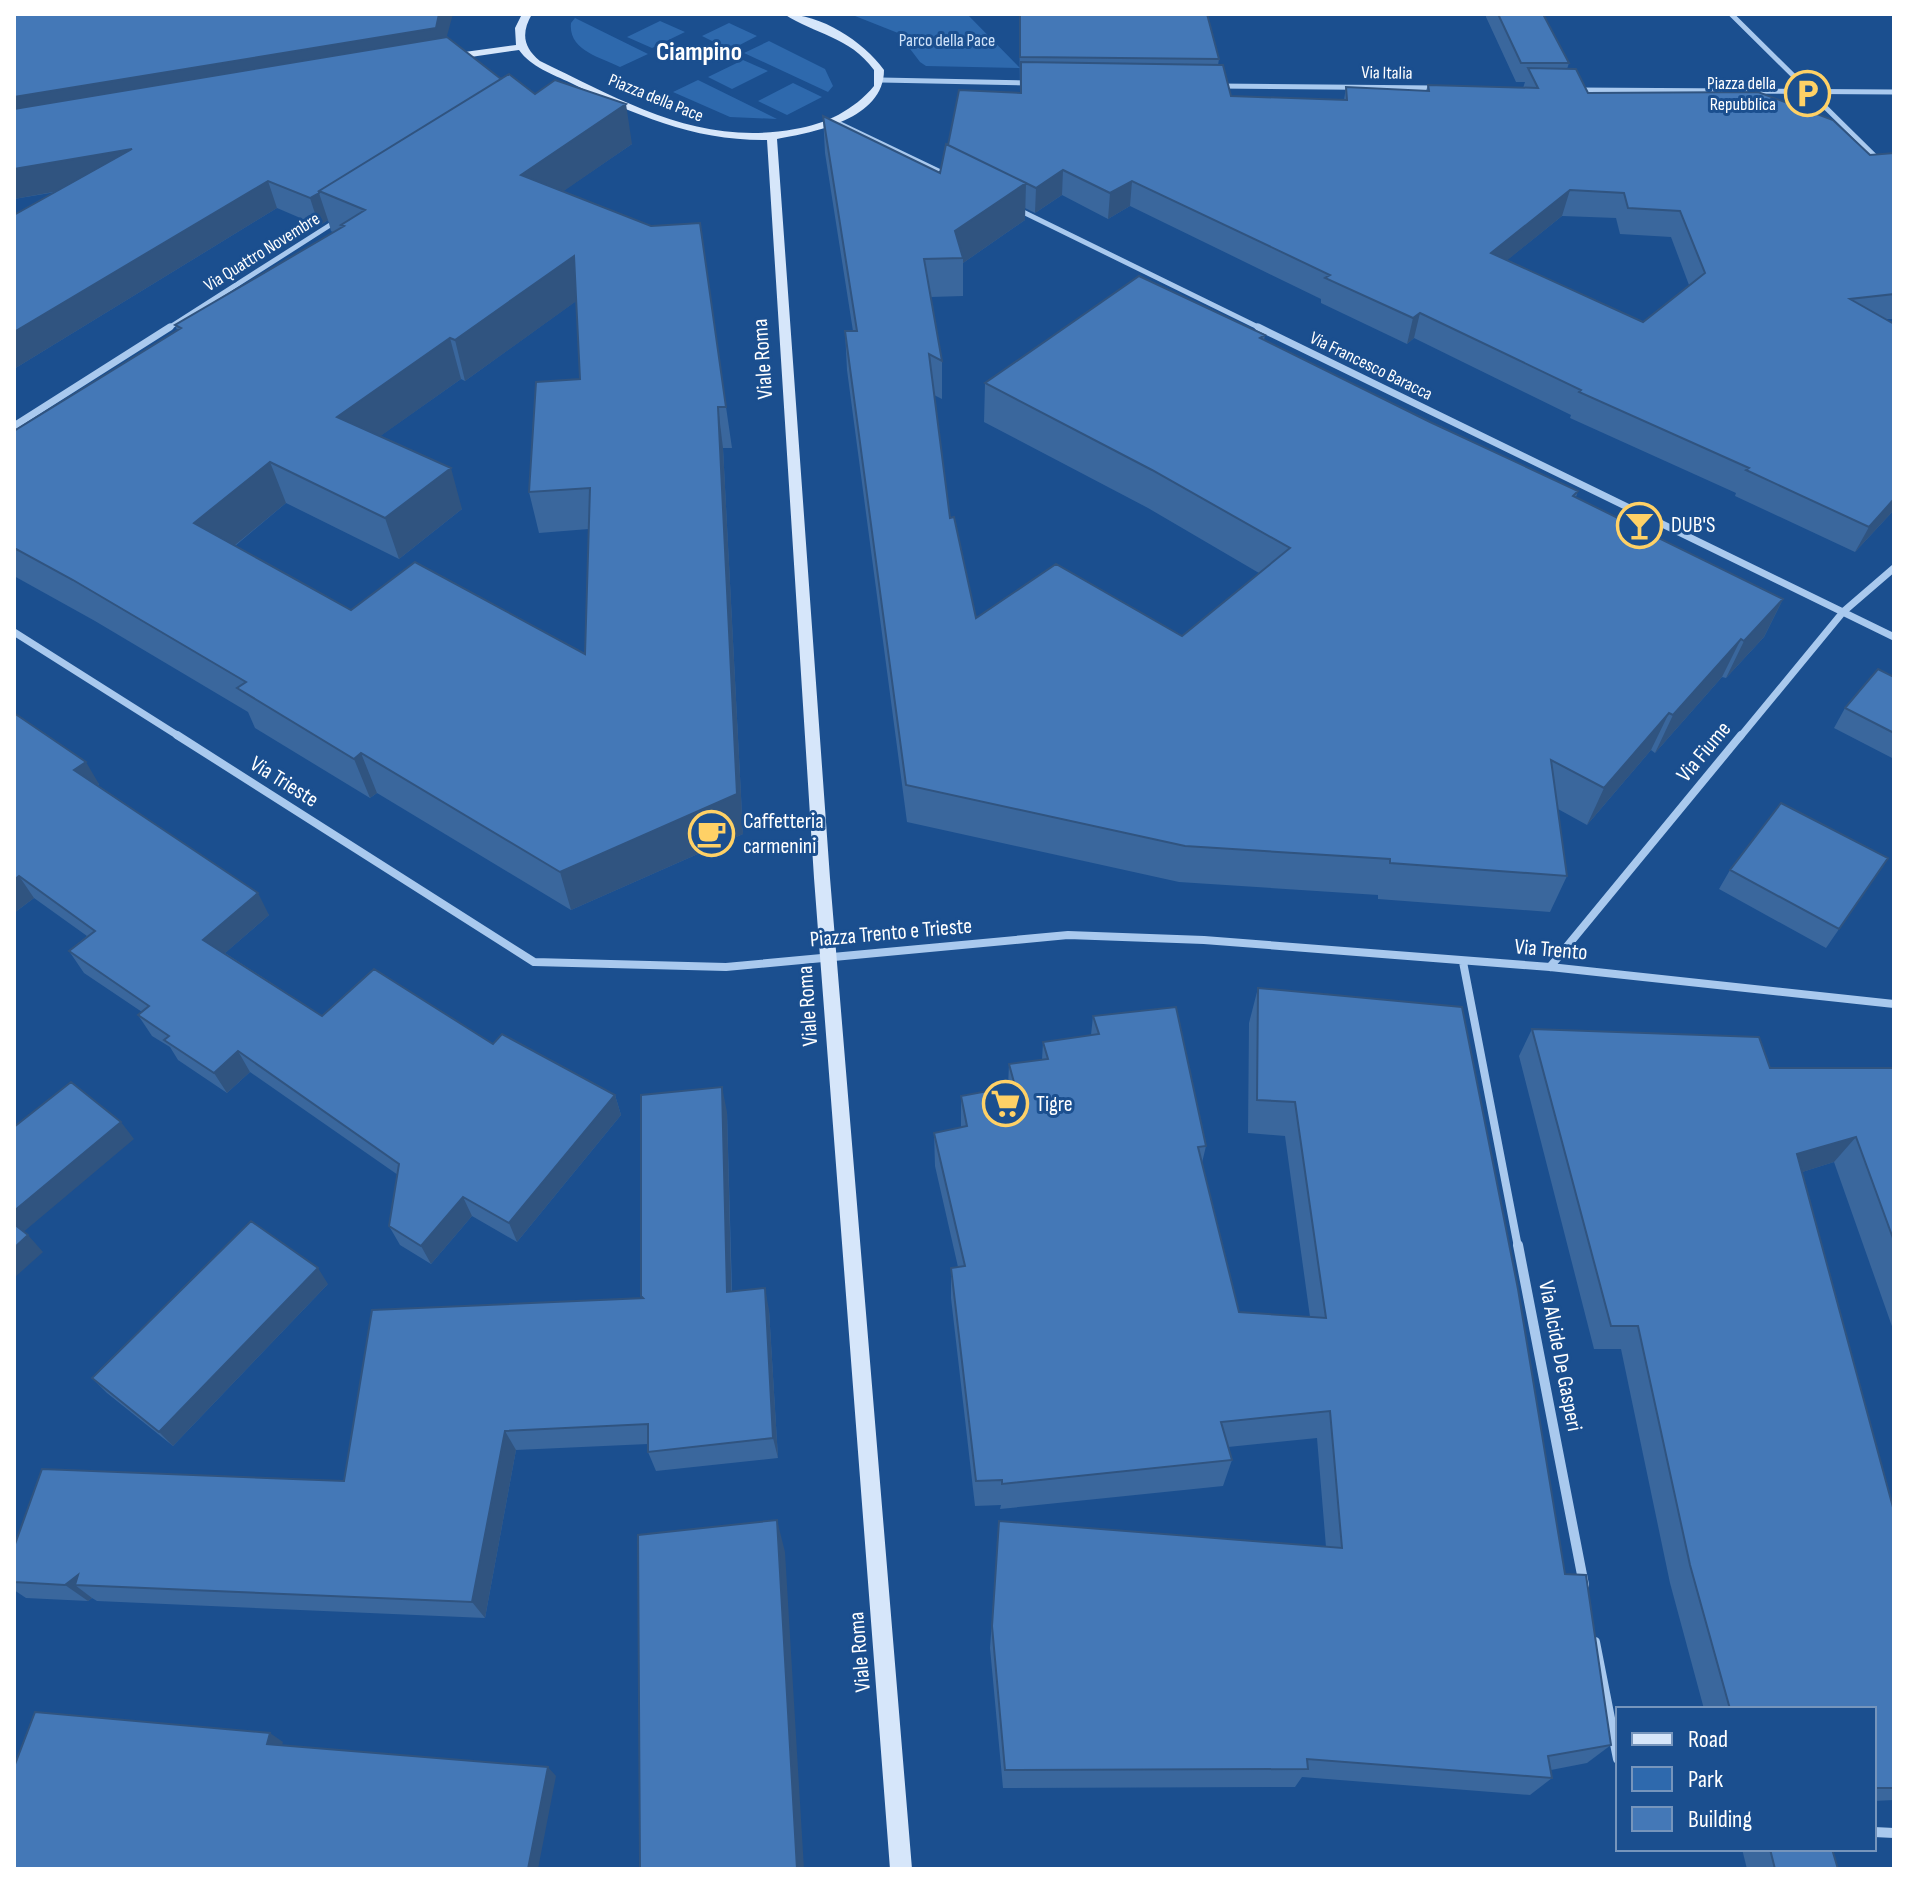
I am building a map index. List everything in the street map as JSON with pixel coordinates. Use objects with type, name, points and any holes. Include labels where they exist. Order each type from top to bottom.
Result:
[{"type":"street","points":[[431,61],[520,47],[520,27],[527,14]]},
{"type":"street","points":[[789,14],[857,48],[877,66],[881,80],[1038,84]]},
{"type":"street","points":[[1731,14],[1894,175]]},
{"type":"street","name":"Piazza della Pace","points":[[520,47],[529,58],[663,121],[696,133],[729,139],[772,139],[834,121],[870,97],[881,80]]},
{"type":"street","points":[[552,84],[565,76]]},
{"type":"street","name":"Via Italia","points":[[1214,86],[1438,88]]},
{"type":"street","points":[[1566,89],[1894,92]]},
{"type":"street","points":[[834,121],[951,177]]},
{"type":"street","name":"Viale Roma","points":[[772,139],[829,957],[901,1869]]},
{"type":"street","name":"Via Francesco Baracca","points":[[1008,205],[1894,637]]},
{"type":"street","name":"Via Quattro Novembre","points":[[14,426],[351,212]]},
{"type":"street","name":"Via Fiume","points":[[1550,967],[1843,612],[1894,568]]},
{"type":"street","name":"Via Trieste","points":[[14,632],[534,962]]},
{"type":"street","name":"Piazza Trento e Trieste","points":[[534,962],[726,967],[1068,935],[1204,940]]},
{"type":"street","name":"Via Trento","points":[[1204,940],[1550,967],[1894,1004]]},
{"type":"street","name":"Via Alcide De Gasperi","points":[[1463,962],[1585,1589]]},
{"type":"street","points":[[1594,1636],[1616,1749]]},
{"type":"green space","name":"Parco della Pace","points":[[850,14],[967,14],[1020,68],[926,66],[898,33]]},
{"type":"green space","points":[[575,18],[648,54],[620,67],[595,56],[575,40],[571,23]]},
{"type":"green space","points":[[660,21],[685,32],[652,48],[627,37]]},
{"type":"green space","points":[[729,23],[757,36],[730,50],[702,36]]},
{"type":"green space","points":[[769,41],[825,69],[833,86],[828,92],[744,53]]},
{"type":"green space","points":[[743,60],[768,71],[732,89],[708,77]]},
{"type":"green space","points":[[698,80],[777,119],[730,117],[673,92]]},
{"type":"green space","points":[[793,83],[822,97],[787,115],[758,101]]},
{"type":"building","points":[[14,14],[439,14],[436,28],[14,97]]},
{"type":"building","points":[[1020,14],[1207,14],[1219,59],[1020,57]]},
{"type":"building","points":[[1498,14],[1543,14],[1569,63],[1521,63]]},
{"type":"building","points":[[447,37],[501,79],[310,198],[268,181],[14,332],[14,215],[132,149],[14,169],[14,109]]},
{"type":"building","points":[[1021,62],[1223,65],[1231,96],[1347,100],[1346,87],[1429,91],[1428,85],[1538,88],[1528,68],[1576,69],[1588,93],[1758,92],[1833,120],[1870,155],[1894,153],[1894,294],[1850,299],[1894,324],[1894,499],[1869,527],[1746,470],[1749,468],[1579,392],[1581,390],[1420,313],[1413,318],[1325,278],[1330,275],[1132,181],[1110,193],[1063,170],[1036,188],[948,145],[959,90],[1021,93]],"holes":[[[1570,190],[1624,193],[1628,208],[1680,211],[1705,273],[1643,322],[1491,253]]]},
{"type":"building","points":[[509,74],[535,94],[555,80],[626,104],[521,175],[651,226],[700,223],[726,407],[718,407],[737,794],[560,872],[361,753],[354,759],[237,688],[246,682],[14,548],[14,431],[181,328],[175,325],[344,226],[341,225],[365,210],[319,191]],"holes":[[[574,256],[580,379],[536,382],[529,492],[590,488],[585,654],[415,562],[351,610],[194,523],[270,462],[385,518],[451,468],[337,417],[450,338],[455,340]]]},
{"type":"building","points":[[823,116],[940,173],[946,144],[1026,183],[955,231],[963,258],[924,259],[942,361],[929,354],[950,518],[954,517],[976,618],[1056,564],[1182,636],[1290,548],[1152,470],[985,383],[1139,276],[1265,335],[1260,338],[1430,422],[1578,491],[1573,496],[1783,599],[1744,641],[1741,639],[1673,715],[1669,713],[1604,788],[1551,760],[1567,876],[1390,863],[1390,859],[1185,846],[906,785],[845,331],[857,331]]},
{"type":"building","points":[[1878,669],[1894,677],[1894,733],[1845,708]]},
{"type":"building","points":[[14,713],[86,762],[74,770],[258,893],[203,940],[322,1016],[374,969],[493,1044],[502,1034],[615,1095],[509,1223],[463,1197],[421,1246],[389,1226],[399,1164],[238,1051],[214,1073],[164,1040],[169,1036],[138,1015],[149,1006],[69,951],[95,931],[19,876],[14,880]]},
{"type":"building","points":[[1781,803],[1888,858],[1839,929],[1730,870]]},
{"type":"building","points":[[1258,988],[1462,1007],[1518,1289],[1565,1574],[1586,1575],[1611,1745],[1548,1756],[1552,1778],[1307,1759],[1308,1769],[1005,1770],[992,1626],[999,1521],[1342,1548],[1330,1411],[1221,1422],[1232,1460],[1002,1484],[1002,1480],[976,1481],[951,1268],[965,1266],[934,1133],[967,1126],[961,1096],[1015,1086],[1009,1064],[1048,1059],[1043,1042],[1099,1034],[1093,1016],[1176,1007],[1206,1146],[1198,1147],[1239,1312],[1326,1318],[1295,1102],[1257,1100]]},
{"type":"building","points":[[1532,1029],[1759,1037],[1770,1068],[1894,1068],[1894,1241],[1856,1137],[1797,1154],[1894,1511],[1894,1788],[1876,1788],[1876,1707],[1729,1707],[1690,1565],[1638,1326],[1611,1326]]},
{"type":"building","points":[[71,1082],[121,1122],[14,1211],[14,1127]]},
{"type":"building","points":[[722,1087],[727,1292],[765,1288],[773,1438],[648,1452],[648,1424],[505,1431],[472,1602],[75,1585],[78,1575],[65,1585],[14,1582],[14,1547],[42,1469],[344,1481],[372,1310],[643,1298],[641,1095]]},
{"type":"building","points":[[251,1221],[318,1268],[159,1432],[92,1378]]},
{"type":"building","points":[[14,1224],[28,1235],[14,1248]]},
{"type":"building","points":[[777,1520],[797,1869],[640,1869],[638,1535]]},
{"type":"building","points":[[35,1712],[270,1733],[267,1744],[548,1767],[528,1869],[14,1869],[14,1767]]},
{"type":"building","points":[[1770,1851],[1833,1851],[1838,1869],[1775,1869]]},
{"type":"place","name":"Piazza della Repubblica","points":[[1807,93]]},
{"type":"place","name":"DUB'S","points":[[1640,525]]},
{"type":"place","name":"Caffetteria carmenini","points":[[712,834]]},
{"type":"place","name":"Tigre","points":[[1005,1104]]},
{"type":"district","name":"Ciampino","points":[[699,52]]}]
